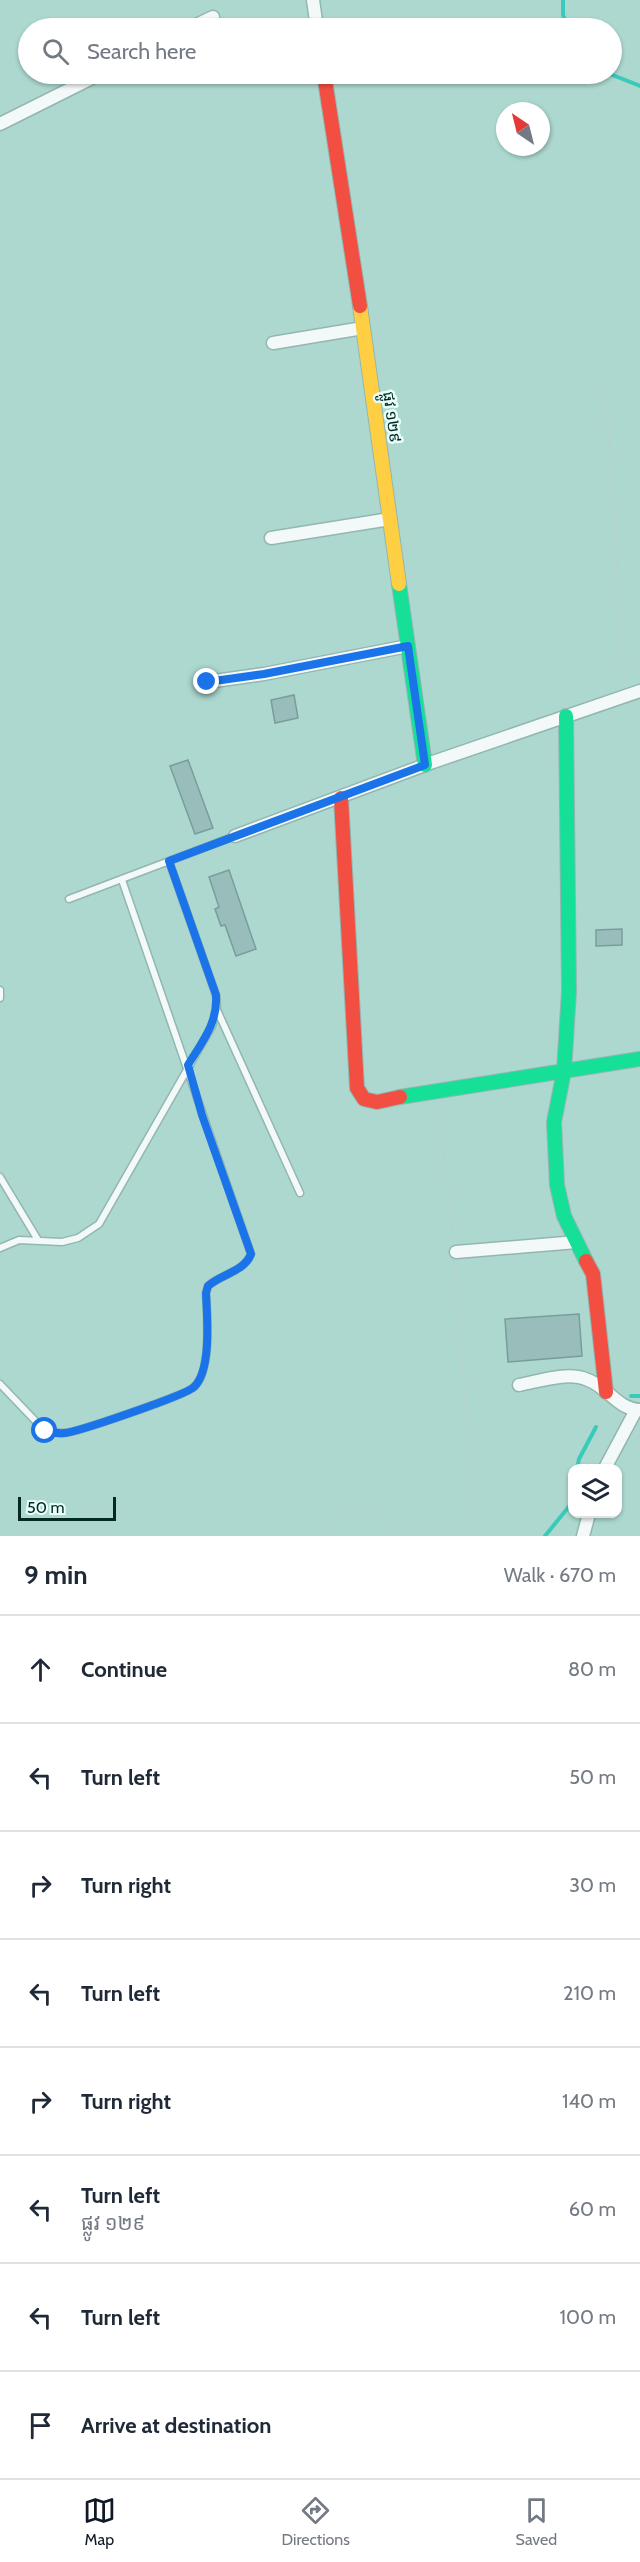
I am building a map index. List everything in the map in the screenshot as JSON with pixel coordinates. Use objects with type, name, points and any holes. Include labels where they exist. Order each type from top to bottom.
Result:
[{"type":"street","points":[[313,0],[316,18]]},
{"type":"street","points":[[0,124],[80,84]]},
{"type":"street","name":"ផ្លូវ ១២៩","points":[[326,84],[363,328],[425,765]]},
{"type":"street","points":[[273,343],[363,328]]},
{"type":"street","points":[[271,538],[390,519]]},
{"type":"street","points":[[207,682],[264,674],[408,646]]},
{"type":"street","points":[[235,836],[425,765],[640,691]]},
{"type":"street","points":[[566,716],[569,991],[564,1071],[554,1122],[556,1185],[564,1216],[592,1274],[606,1392]]},
{"type":"street","points":[[341,798],[357,1088],[364,1099],[377,1102],[436,1090],[640,1059]]},
{"type":"street","points":[[456,1251],[578,1242]]},
{"type":"street","points":[[519,1385],[569,1376],[589,1380],[620,1404],[638,1410],[607,1464]]},
{"type":"street","points":[[583,1536],[588,1518]]},
{"type":"lane","points":[[69,899],[235,836]]},
{"type":"lane","points":[[169,861],[216,995],[217,1009],[300,1193]]},
{"type":"lane","points":[[0,1384],[45,1431],[65,1433],[174,1398],[194,1387],[200,1376],[208,1346],[206,1293],[208,1286],[240,1268],[249,1261],[251,1254],[202,1115],[188,1065],[122,880]]},
{"type":"lane","points":[[0,990],[0,998]]},
{"type":"lane","points":[[0,1248],[19,1240],[62,1242],[78,1238],[99,1224],[212,1026],[217,1009]]},
{"type":"lane","points":[[0,1177],[38,1240]]},
{"type":"path","points":[[606,398],[626,695]]},
{"type":"path","points":[[329,1536],[330,1523],[337,1517],[461,1522],[467,1520],[472,1514],[456,1251],[436,1090]]},
{"type":"building","points":[[294,695],[298,718],[275,723],[271,700]]},
{"type":"building","points":[[188,760],[213,828],[195,834],[170,766]]},
{"type":"building","points":[[229,870],[256,949],[236,956],[225,925],[221,926],[215,909],[219,907],[209,877]]},
{"type":"building","points":[[622,929],[622,945],[596,946],[596,930]]},
{"type":"building","points":[[579,1314],[582,1356],[508,1362],[505,1319]]},
{"type":"waterway","points":[[563,0],[564,18]]},
{"type":"waterway","points":[[622,79],[640,86]]},
{"type":"waterway","points":[[631,1396],[640,1396]]},
{"type":"waterway","points":[[578,1464],[596,1427]]},
{"type":"waterway","points":[[545,1536],[568,1508]]},
{"type":"traffic: fast","points":[[399,584],[425,765]]},
{"type":"traffic: fast","points":[[566,716],[569,991],[564,1071],[554,1122],[557,1185],[564,1216],[586,1261]]},
{"type":"traffic: fast","points":[[400,1097],[640,1059]]},
{"type":"traffic: slow","points":[[360,306],[399,584]]},
{"type":"traffic: jam","points":[[326,84],[360,306]]},
{"type":"traffic: jam","points":[[341,798],[357,1088],[364,1099],[377,1102],[400,1097]]},
{"type":"traffic: jam","points":[[586,1261],[593,1274],[606,1392]]},
{"type":"route","points":[[45,1431],[65,1433],[174,1398],[194,1387],[200,1376],[208,1346],[206,1293],[208,1286],[240,1268],[249,1261],[251,1254],[202,1115],[188,1065],[212,1026],[217,1009],[216,995],[169,861],[425,765],[408,646],[264,674],[207,682]]}]
